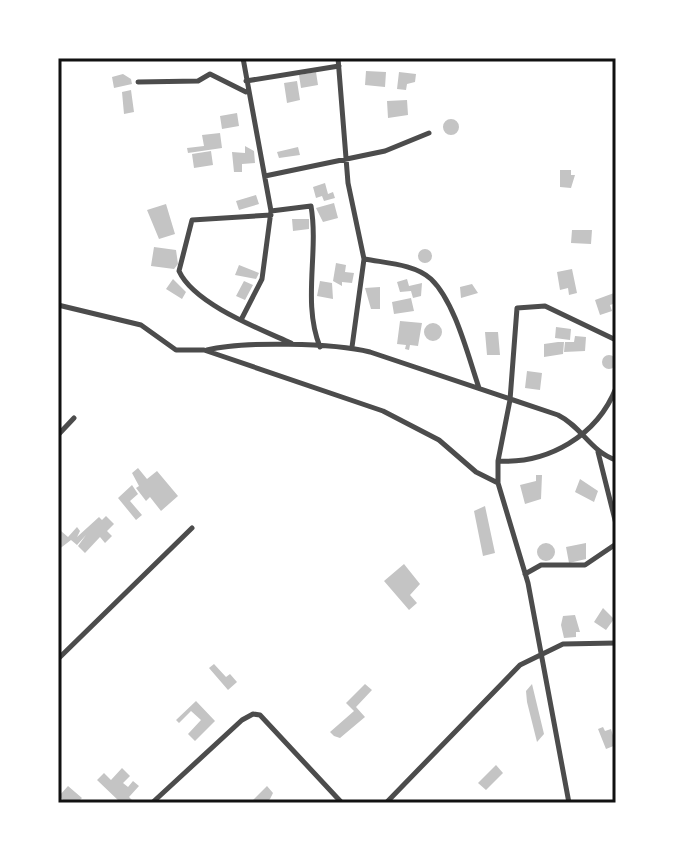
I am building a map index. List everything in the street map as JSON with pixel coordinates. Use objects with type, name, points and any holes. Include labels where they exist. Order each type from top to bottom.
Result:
[{"type":"street","points":[[241,320],[262,279],[271,213],[243,58]]},
{"type":"street","points":[[338,58],[346,158],[364,259],[352,347]]},
{"type":"street","points":[[245,82],[339,66]]},
{"type":"street","points":[[138,82],[198,81],[210,74],[247,93]]},
{"type":"street","points":[[265,176],[385,151],[429,133]]},
{"type":"street","points":[[299,347],[241,320],[185,282],[179,271],[192,220],[311,206],[316,236],[313,306],[315,332],[320,347]]},
{"type":"street","points":[[364,259],[404,266],[430,277],[457,323],[480,389]]},
{"type":"street","points":[[58,305],[141,325],[176,350],[204,350],[224,345],[352,347],[558,415],[573,422],[598,452],[616,524]]},
{"type":"street","points":[[569,803],[525,574],[498,483],[498,461],[510,400],[517,308],[545,306],[616,340]]},
{"type":"street","points":[[204,350],[383,411],[439,440],[476,472],[498,483]]},
{"type":"street","points":[[498,461],[548,456],[600,419],[616,388]]},
{"type":"street","points":[[58,435],[74,418]]},
{"type":"street","points":[[598,452],[616,460]]},
{"type":"street","points":[[58,659],[192,528]]},
{"type":"street","points":[[525,574],[541,565],[585,565],[616,544]]},
{"type":"street","points":[[386,803],[436,754],[505,676],[575,641],[616,643]]},
{"type":"street","points":[[152,803],[242,720],[253,714],[260,715],[342,803]]},
{"type":"building","points":[[366,71],[386,72],[385,87],[365,85]]},
{"type":"building","points":[[316,72],[318,85],[301,88],[299,75]]},
{"type":"building","points":[[399,72],[416,74],[415,82],[407,84],[406,90],[397,89]]},
{"type":"building","points":[[123,74],[131,79],[132,84],[114,88],[112,77]]},
{"type":"building","points":[[297,81],[300,100],[287,103],[284,83]]},
{"type":"building","points":[[131,90],[134,112],[124,114],[122,92]]},
{"type":"building","points":[[407,100],[408,115],[388,118],[387,101]]},
{"type":"building","points":[[237,113],[239,126],[222,129],[220,116]]},
{"type":"building","points":[[448,119],[454,119],[459,127],[457,133],[448,135],[443,130],[443,124]]},
{"type":"building","points":[[220,133],[222,148],[188,153],[187,148],[204,146],[202,135]]},
{"type":"building","points":[[245,146],[254,151],[255,163],[242,164],[242,172],[234,172],[232,152],[245,153]]},
{"type":"building","points":[[298,147],[300,155],[279,158],[277,152]]},
{"type":"building","points":[[211,151],[213,165],[194,168],[192,154]]},
{"type":"building","points":[[560,170],[571,170],[571,175],[575,175],[571,188],[560,187]]},
{"type":"building","points":[[325,183],[328,194],[333,192],[335,198],[324,201],[322,196],[316,198],[313,187]]},
{"type":"building","points":[[256,195],[259,204],[239,210],[236,201]]},
{"type":"building","points":[[334,203],[338,218],[323,222],[316,208]]},
{"type":"building","points":[[166,204],[175,234],[159,239],[147,210]]},
{"type":"building","points":[[292,219],[309,219],[309,229],[293,231]]},
{"type":"building","points":[[572,230],[592,230],[591,244],[571,243]]},
{"type":"building","points":[[154,247],[176,250],[178,264],[174,269],[151,266]]},
{"type":"building","points":[[425,249],[432,256],[425,263],[418,256]]},
{"type":"building","points":[[336,263],[346,265],[345,272],[354,273],[352,283],[342,282],[342,286],[333,281]]},
{"type":"building","points":[[239,265],[259,273],[256,279],[235,275]]},
{"type":"building","points":[[572,269],[577,293],[569,295],[568,288],[560,290],[557,272]]},
{"type":"building","points":[[173,279],[186,292],[182,299],[166,289]]},
{"type":"building","points":[[407,279],[409,286],[422,283],[421,296],[413,298],[411,291],[400,292],[397,282]]},
{"type":"building","points":[[244,281],[253,285],[245,300],[236,296]]},
{"type":"building","points":[[320,281],[332,283],[333,299],[317,296]]},
{"type":"building","points":[[472,284],[478,293],[461,298],[460,287]]},
{"type":"building","points":[[380,287],[380,309],[371,309],[365,288]]},
{"type":"building","points":[[614,293],[616,303],[610,305],[612,311],[600,315],[595,300]]},
{"type":"building","points":[[411,298],[414,311],[394,314],[392,302]]},
{"type":"building","points":[[400,321],[422,323],[418,346],[410,345],[409,350],[405,349],[406,345],[397,344]]},
{"type":"building","points":[[433,323],[442,332],[433,341],[424,332]]},
{"type":"building","points":[[556,327],[571,329],[570,340],[555,338]]},
{"type":"building","points":[[485,332],[498,332],[500,355],[487,355]]},
{"type":"building","points":[[575,336],[586,337],[585,351],[564,352],[565,342],[574,342]]},
{"type":"building","points":[[564,342],[563,354],[544,357],[544,344]]},
{"type":"building","points":[[609,355],[616,362],[609,369],[602,362]]},
{"type":"building","points":[[527,371],[542,373],[540,390],[525,388]]},
{"type":"building","points":[[138,468],[147,479],[157,471],[178,496],[161,511],[150,497],[146,501],[136,488],[139,486],[132,473]]},
{"type":"building","points":[[536,475],[542,475],[541,499],[525,504],[520,485],[536,481]]},
{"type":"building","points":[[580,479],[598,491],[594,502],[575,492]]},
{"type":"building","points":[[132,485],[138,494],[130,501],[142,515],[136,520],[118,498]]},
{"type":"building","points":[[485,506],[495,553],[483,556],[474,511]]},
{"type":"building","points":[[106,516],[114,524],[107,531],[112,536],[105,543],[100,537],[85,553],[78,546],[86,535],[77,545],[71,540],[58,550],[61,531],[68,537],[77,527],[80,531],[77,537],[99,517],[102,520]]},
{"type":"building","points":[[542,543],[550,543],[555,552],[553,559],[542,561],[537,556],[537,548]]},
{"type":"building","points":[[586,543],[586,559],[569,563],[566,547]]},
{"type":"building","points":[[404,564],[420,584],[410,595],[417,603],[409,610],[384,581]]},
{"type":"building","points":[[603,608],[614,619],[606,630],[594,622]]},
{"type":"building","points":[[575,615],[580,632],[576,632],[576,637],[564,638],[561,625],[563,616]]},
{"type":"building","points":[[214,664],[226,677],[230,674],[237,682],[228,690],[209,668]]},
{"type":"building","points":[[365,684],[372,690],[356,707],[365,717],[340,738],[334,736],[330,732],[354,711],[346,703]]},
{"type":"building","points":[[532,684],[544,734],[537,742],[526,691]]},
{"type":"building","points":[[196,701],[215,721],[195,741],[188,734],[201,720],[191,711],[179,723],[176,720]]},
{"type":"building","points":[[603,727],[605,731],[611,729],[616,745],[606,749],[598,729]]},
{"type":"building","points":[[496,765],[503,773],[486,790],[478,783]]},
{"type":"building","points":[[122,768],[130,776],[123,783],[128,787],[133,781],[139,786],[129,797],[135,803],[121,803],[97,780],[104,773],[111,780]]},
{"type":"building","points":[[68,786],[82,798],[77,803],[66,803],[59,796]]},
{"type":"building","points":[[267,786],[273,793],[266,803],[250,803]]}]
